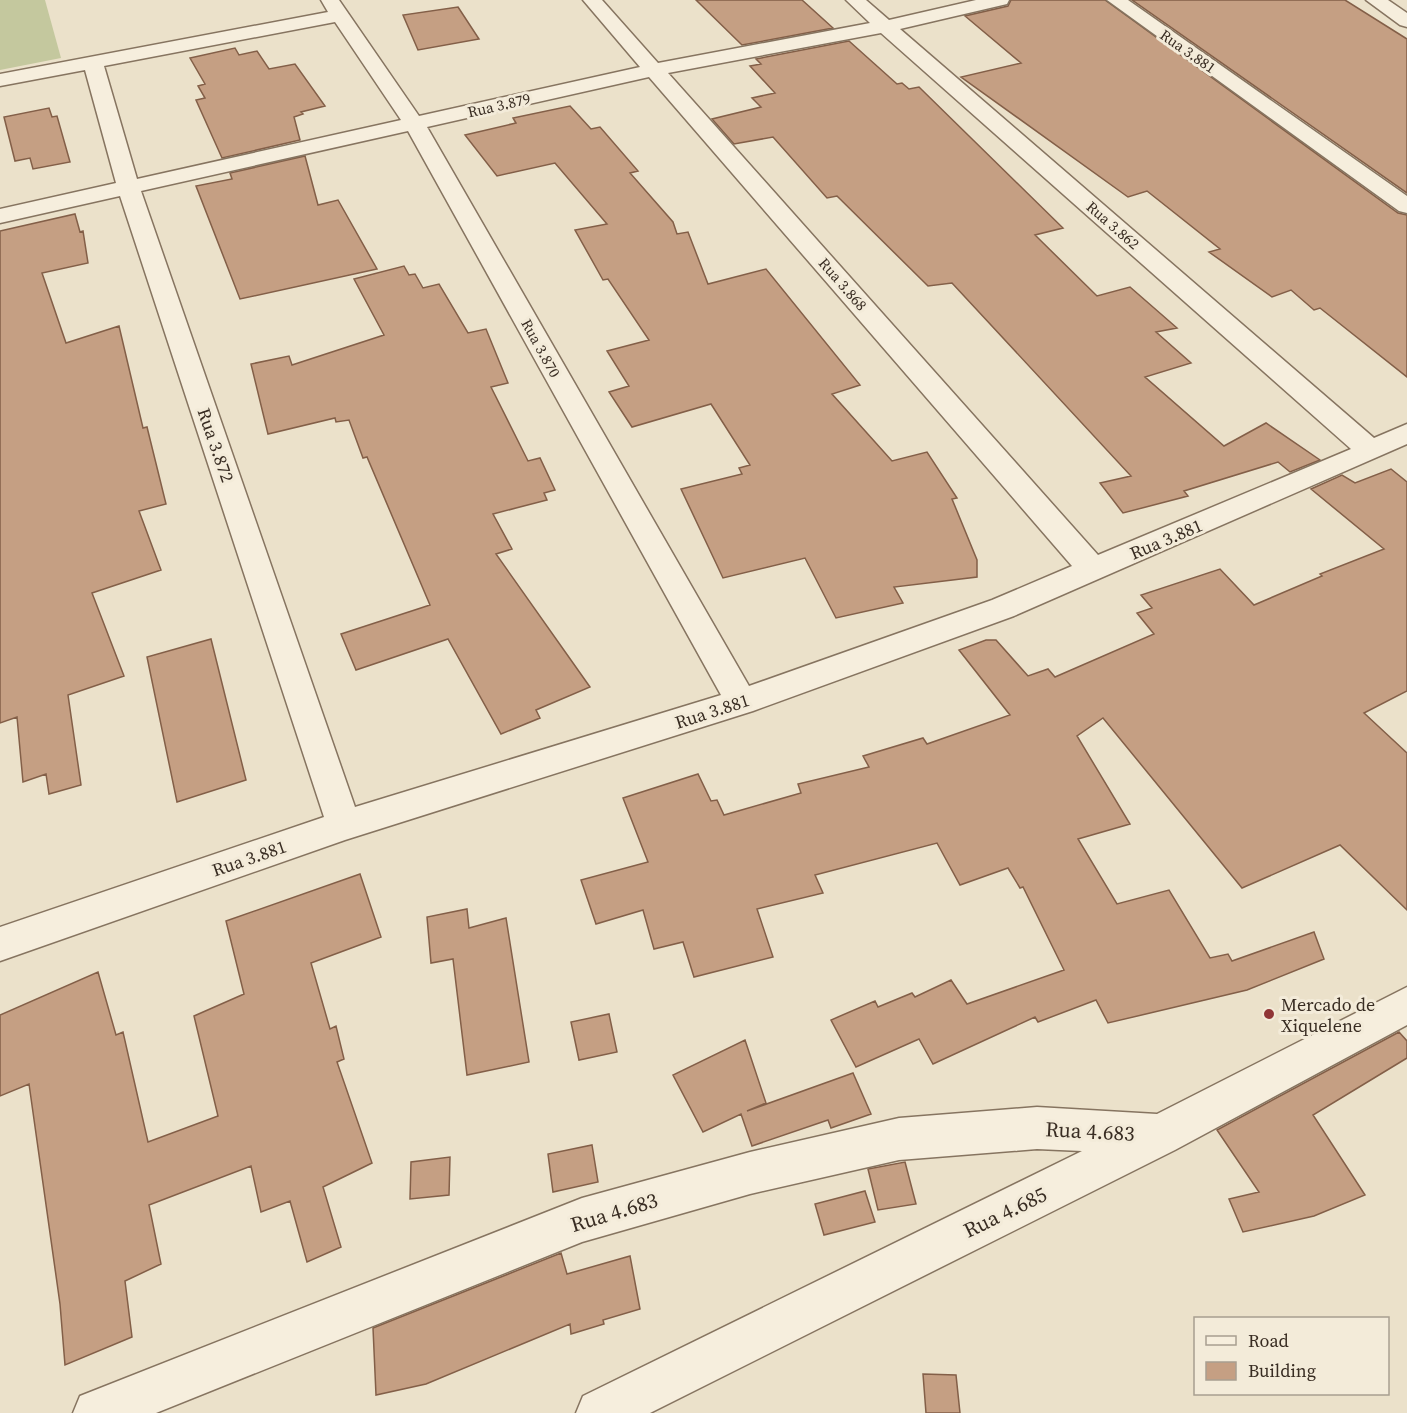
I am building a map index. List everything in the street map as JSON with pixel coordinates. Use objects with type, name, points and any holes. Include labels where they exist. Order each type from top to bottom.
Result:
[{"type":"street","name":"Rua 3.868","points":[[592,0],[1093,570]]},
{"type":"street","name":"Rua 3.862","points":[[855,0],[1371,452]]},
{"type":"street","name":"Rua 3.879","points":[[0,216],[654,70],[887,26],[1000,0]]},
{"type":"street","name":"Rua 3.881","points":[[1116,0],[1407,206]]},
{"type":"street","points":[[1375,0],[1407,21]]},
{"type":"street","points":[[0,80],[93,62],[335,8]]},
{"type":"street","name":"Rua 3.870","points":[[335,8],[415,125],[741,702]]},
{"type":"street","name":"Rua 3.872","points":[[93,62],[128,187],[344,825]]},
{"type":"street","name":"Rua 3.881","points":[[0,944],[344,825],[741,702],[1002,608],[1371,452],[1407,434]]},
{"type":"street","name":"Rua 4.685","points":[[600,1413],[1160,1135],[1407,1005]]},
{"type":"street","name":"Rua 4.683","points":[[97,1413],[582,1220],[750,1173],[899,1139],[1037,1128],[1160,1135]]},
{"type":"green space","points":[[0,0],[45,0],[61,58],[0,70]]},
{"type":"building","points":[[696,0],[802,0],[833,28],[742,45]]},
{"type":"building","points":[[1011,0],[1105,0],[1398,213],[1407,215],[1407,377],[1320,308],[1314,310],[1291,290],[1272,297],[1209,252],[1220,249],[1147,191],[1128,197],[961,77],[1021,63],[965,16],[1008,6]]},
{"type":"building","points":[[1132,0],[1345,0],[1407,39],[1407,193]]},
{"type":"building","points":[[458,7],[479,39],[418,50],[403,15]]},
{"type":"building","points":[[849,41],[897,84],[902,83],[909,89],[919,87],[1063,228],[1035,235],[1097,296],[1130,287],[1177,328],[1156,332],[1191,363],[1145,377],[1224,446],[1266,423],[1320,460],[1290,472],[1278,462],[1184,491],[1188,496],[1123,513],[1100,483],[1131,476],[952,283],[928,286],[837,196],[827,198],[773,137],[734,144],[712,119],[761,107],[752,98],[775,93],[750,66],[761,64],[756,59]]},
{"type":"building","points":[[235,48],[239,55],[257,51],[269,69],[295,64],[325,106],[301,112],[303,114],[294,117],[300,140],[222,158],[196,100],[205,98],[198,86],[205,84],[190,58]]},
{"type":"building","points":[[570,106],[591,129],[600,127],[638,171],[630,173],[673,222],[677,234],[688,232],[708,284],[766,269],[860,385],[832,394],[892,461],[927,452],[957,498],[952,499],[977,560],[977,577],[894,587],[903,603],[836,618],[805,558],[723,578],[681,489],[742,474],[739,468],[750,465],[711,404],[632,427],[609,392],[629,386],[607,351],[649,340],[608,279],[603,280],[575,230],[607,224],[555,163],[497,176],[465,135],[516,123],[513,118]]},
{"type":"building","points":[[49,108],[52,117],[57,116],[70,162],[33,169],[30,158],[15,161],[4,117]]},
{"type":"building","points":[[305,156],[318,205],[338,200],[377,269],[240,299],[196,186],[232,179],[230,173]]},
{"type":"building","points":[[75,214],[80,232],[83,231],[88,263],[42,273],[66,343],[119,326],[143,428],[147,427],[166,504],[139,511],[161,570],[92,593],[124,676],[68,695],[81,785],[49,794],[46,774],[23,782],[17,717],[0,723],[0,231]]},
{"type":"building","points":[[404,266],[409,275],[415,274],[423,288],[439,284],[468,333],[486,329],[508,383],[491,387],[528,461],[540,458],[555,490],[544,493],[547,500],[493,514],[512,549],[496,554],[590,687],[536,710],[540,718],[501,734],[448,639],[356,670],[341,634],[430,605],[367,457],[363,458],[349,420],[336,422],[335,418],[268,434],[251,364],[289,356],[292,365],[384,335],[354,279]]},
{"type":"building","points":[[1391,469],[1407,482],[1407,691],[1364,713],[1407,753],[1407,910],[1340,845],[1242,888],[1103,718],[1077,736],[1130,824],[1078,839],[1117,904],[1169,890],[1210,958],[1228,954],[1232,961],[1314,932],[1324,959],[1247,990],[1108,1023],[1096,1000],[1038,1022],[1035,1017],[933,1064],[919,1039],[856,1067],[831,1020],[875,1001],[878,1007],[912,993],[915,997],[951,980],[967,1004],[1064,970],[1023,887],[1020,888],[1008,868],[960,885],[937,843],[815,875],[823,893],[757,909],[773,957],[694,977],[683,942],[654,949],[643,910],[596,924],[581,880],[648,862],[623,798],[698,774],[711,801],[717,800],[724,815],[801,793],[798,784],[869,767],[863,756],[923,738],[927,744],[1010,715],[959,650],[986,640],[996,640],[1028,676],[1048,669],[1055,677],[1154,634],[1137,613],[1152,608],[1141,595],[1220,569],[1254,605],[1322,576],[1320,574],[1384,549],[1311,489],[1342,475],[1355,483]]},
{"type":"building","points":[[211,639],[246,780],[177,802],[147,657]]},
{"type":"building","points":[[360,874],[381,937],[311,963],[330,1029],[336,1026],[344,1059],[337,1062],[372,1163],[323,1187],[341,1247],[307,1262],[290,1201],[261,1212],[251,1166],[149,1205],[161,1264],[125,1281],[132,1337],[65,1365],[60,1304],[29,1084],[0,1096],[0,1015],[98,972],[116,1035],[123,1032],[148,1142],[218,1116],[194,1016],[244,994],[226,921]]},
{"type":"building","points":[[467,909],[469,928],[506,918],[529,1062],[467,1075],[453,959],[431,963],[427,917]]},
{"type":"building","points":[[609,1014],[617,1052],[579,1060],[571,1022]]},
{"type":"building","points":[[1399,1032],[1407,1041],[1407,1058],[1313,1115],[1365,1195],[1314,1216],[1243,1232],[1229,1199],[1259,1192],[1217,1130]]},
{"type":"building","points":[[745,1040],[766,1103],[747,1111],[853,1073],[871,1114],[831,1128],[828,1120],[752,1146],[741,1114],[703,1132],[673,1075]]},
{"type":"building","points":[[592,1145],[598,1182],[553,1192],[548,1154]]},
{"type":"building","points":[[450,1157],[449,1195],[410,1199],[411,1162]]},
{"type":"building","points":[[905,1162],[916,1204],[878,1210],[868,1169]]},
{"type":"building","points":[[865,1191],[875,1222],[824,1235],[815,1204]]},
{"type":"building","points":[[561,1253],[567,1274],[630,1256],[640,1309],[603,1320],[604,1324],[571,1334],[570,1324],[426,1384],[376,1395],[373,1328]]},
{"type":"building","points":[[923,1374],[956,1375],[960,1413],[926,1413]]},
{"type":"place","name":"Mercado de Xiquelene","points":[[1269,1014]]}]
